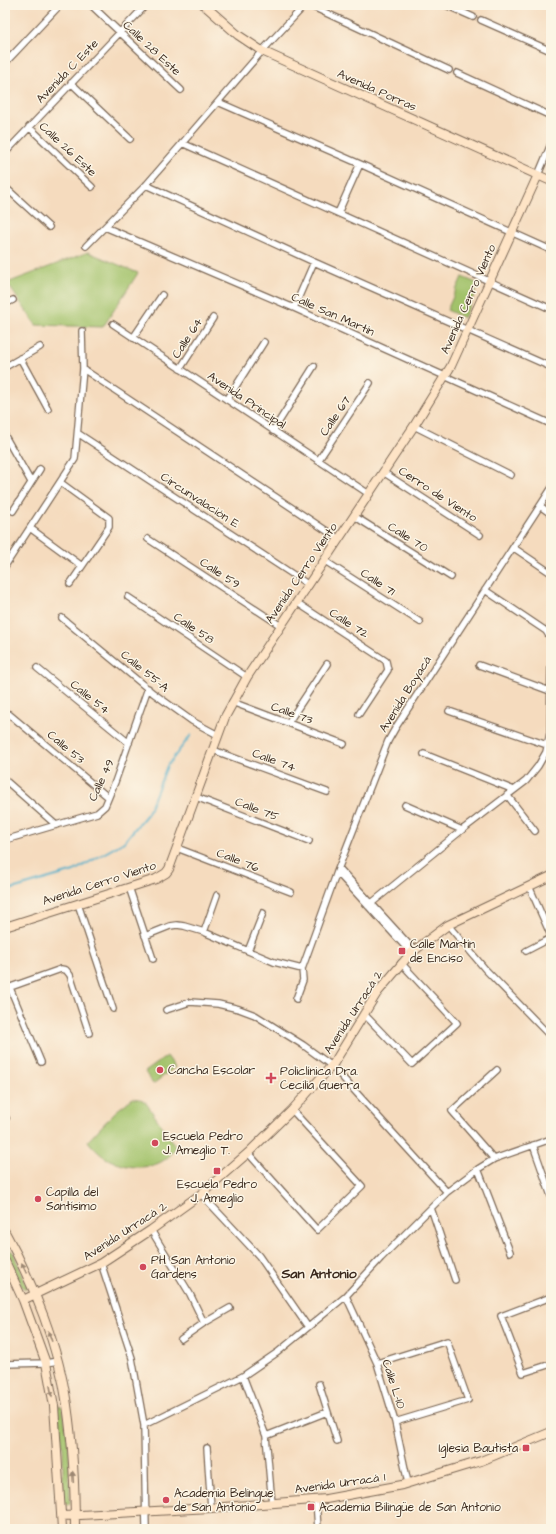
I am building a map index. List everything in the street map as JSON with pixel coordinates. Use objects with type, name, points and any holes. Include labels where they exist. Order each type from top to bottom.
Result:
[{"type":"street","points":[[5,63],[60,5]]},
{"type":"street","name":"Calle 28 Este","points":[[91,5],[181,90]]},
{"type":"street","name":"Avenida C Este","points":[[5,153],[146,5]]},
{"type":"street","name":"Avenida Porras","points":[[204,5],[238,35],[262,51],[551,181]]},
{"type":"street","points":[[86,246],[146,185],[262,51],[304,5]]},
{"type":"street","points":[[309,5],[449,70]]},
{"type":"street","points":[[446,5],[473,17]]},
{"type":"street","points":[[481,20],[551,51]]},
{"type":"street","points":[[457,73],[551,116]]},
{"type":"street","points":[[71,83],[130,140]]},
{"type":"street","points":[[218,102],[551,250]]},
{"type":"street","name":"Calle 26 Este","points":[[29,127],[92,187]]},
{"type":"street","points":[[182,144],[551,309]]},
{"type":"street","name":"Avenida Cerro Viento","points":[[5,926],[156,879],[166,873],[172,863],[218,735],[232,702],[296,602],[309,585],[414,426],[451,366],[551,144]]},
{"type":"street","points":[[338,213],[360,164]]},
{"type":"street","points":[[146,185],[314,262],[551,367]]},
{"type":"street","points":[[5,186],[49,227]]},
{"type":"street","name":"Calle San Martín","points":[[105,227],[294,308],[551,424]]},
{"type":"street","points":[[294,308],[314,262]]},
{"type":"street","points":[[133,338],[162,295]]},
{"type":"street","points":[[5,304],[12,300]]},
{"type":"street","name":"Calle 64","points":[[180,369],[213,318]]},
{"type":"street","name":"Avenida Principal","points":[[113,324],[369,494]]},
{"type":"street","points":[[5,566],[61,483],[75,458],[83,369],[82,331]]},
{"type":"street","points":[[227,400],[264,342]]},
{"type":"street","points":[[5,367],[40,347]]},
{"type":"street","points":[[20,358],[48,409]]},
{"type":"street","points":[[273,431],[314,366]]},
{"type":"street","points":[[83,369],[339,539]]},
{"type":"street","name":"Calle 67","points":[[318,461],[370,383]]},
{"type":"street","points":[[414,426],[511,476]]},
{"type":"street","name":"Circunvalación E","points":[[78,434],[309,585]]},
{"type":"street","points":[[5,436],[31,482]]},
{"type":"street","points":[[13,511],[40,470]]},
{"type":"street","name":"Cerro de Viento","points":[[383,472],[480,535]]},
{"type":"street","points":[[61,483],[109,518],[109,527],[70,584]]},
{"type":"street","name":"Avenida Boyacá","points":[[296,999],[302,980],[302,969],[338,870],[388,741],[551,489]]},
{"type":"street","points":[[540,506],[551,514]]},
{"type":"street","name":"Calle 70","points":[[354,516],[450,577]]},
{"type":"street","points":[[30,528],[82,566]]},
{"type":"street","name":"Calle 59","points":[[148,539],[281,626]]},
{"type":"street","points":[[514,548],[551,573]]},
{"type":"street","name":"Calle 71","points":[[325,561],[420,622]]},
{"type":"street","points":[[485,590],[546,631],[551,639],[551,645]]},
{"type":"street","name":"Calle 58","points":[[128,597],[247,677]]},
{"type":"street","name":"Calle 72","points":[[296,602],[386,661],[388,670],[359,714]]},
{"type":"street","name":"Calle 55-A","points":[[62,618],[148,688],[192,721],[218,735]]},
{"type":"street","points":[[370,904],[526,781],[538,766],[548,745],[550,733],[551,661]]},
{"type":"street","points":[[288,723],[327,664]]},
{"type":"street","points":[[479,665],[550,691]]},
{"type":"street","name":"Calle 54","points":[[37,668],[128,743]]},
{"type":"street","name":"Calle 49","points":[[5,840],[97,813],[104,806],[148,688]]},
{"type":"street","name":"Calle 73","points":[[232,702],[344,744]]},
{"type":"street","points":[[449,711],[548,745]]},
{"type":"street","name":"Calle 53","points":[[10,714],[108,797]]},
{"type":"street","name":"Calle 74","points":[[213,750],[327,792]]},
{"type":"street","points":[[424,754],[514,790]]},
{"type":"street","points":[[5,780],[56,825]]},
{"type":"street","points":[[507,795],[535,831]]},
{"type":"street","name":"Calle 75","points":[[196,797],[309,841]]},
{"type":"street","points":[[405,805],[462,830]]},
{"type":"street","name":"Calle 76","points":[[177,848],[291,892]]},
{"type":"street","points":[[338,870],[412,952]]},
{"type":"street","name":"Avenida Urracá 2","points":[[23,1300],[101,1264],[152,1230],[201,1194],[248,1153],[292,1110],[332,1066],[377,993],[401,963],[412,952],[448,925],[551,876]]},
{"type":"street","points":[[526,950],[551,937],[528,886]]},
{"type":"street","points":[[129,887],[153,959]]},
{"type":"street","points":[[204,932],[217,895]]},
{"type":"street","points":[[78,904],[113,1009]]},
{"type":"street","points":[[248,951],[263,913]]},
{"type":"street","points":[[145,936],[177,925],[204,932],[274,962],[302,969]]},
{"type":"street","points":[[448,925],[485,970],[551,1037]]},
{"type":"street","points":[[364,1014],[412,1064],[457,1023],[401,963]]},
{"type":"street","points":[[41,1062],[7,988],[61,969],[66,970],[70,975],[89,1033]]},
{"type":"street","points":[[166,1010],[190,1002],[218,1004],[255,1015],[279,1030],[332,1066],[447,1192]]},
{"type":"street","points":[[494,1159],[452,1111],[497,1070]]},
{"type":"street","points":[[248,1153],[317,1230],[362,1186],[292,1110]]},
{"type":"street","points":[[144,1425],[243,1376],[278,1352],[346,1296],[381,1258],[447,1192],[478,1169],[494,1159],[551,1139]]},
{"type":"street","points":[[533,1146],[551,1196]]},
{"type":"street","points":[[478,1169],[510,1252]]},
{"type":"street","points":[[201,1194],[259,1256],[308,1327]]},
{"type":"street","points":[[431,1208],[455,1280]]},
{"type":"street","points":[[152,1230],[190,1294],[204,1323]]},
{"type":"street","points":[[5,1232],[8,1243],[35,1295],[58,1361],[67,1404],[72,1444],[75,1529]]},
{"type":"street","points":[[5,1261],[23,1300],[46,1363],[54,1406],[62,1529]]},
{"type":"street","points":[[101,1264],[132,1358],[144,1425],[146,1529]]},
{"type":"street","name":"Calle L-10","points":[[346,1296],[377,1363],[395,1422],[408,1483]]},
{"type":"street","points":[[551,1297],[501,1316],[523,1373],[551,1364]]},
{"type":"street","points":[[182,1339],[204,1323],[230,1308]]},
{"type":"street","points":[[377,1363],[447,1340],[468,1400],[395,1422]]},
{"type":"street","points":[[5,1364],[46,1363],[58,1361]]},
{"type":"street","points":[[243,1376],[266,1436],[272,1504]]},
{"type":"street","points":[[319,1384],[337,1441]]},
{"type":"street","points":[[54,1406],[67,1404]]},
{"type":"street","points":[[266,1436],[327,1412]]},
{"type":"street","name":"Avenida Urracá 1","points":[[62,1516],[272,1504],[316,1500],[379,1490],[481,1461],[551,1432]]},
{"type":"street","points":[[207,1448],[211,1508]]},
{"type":"street","points":[[316,1500],[318,1529]]},
{"type":"green space","points":[[88,252],[138,273],[103,327],[36,325],[7,283]]},
{"type":"green space","points":[[462,277],[479,284],[464,318],[447,310]]},
{"type":"green space","name":"Cancha Escolar","points":[[167,1056],[175,1067],[153,1084],[145,1072]]},
{"type":"green space","points":[[133,1098],[144,1100],[176,1147],[171,1155],[156,1164],[138,1167],[120,1164],[102,1155],[88,1141],[116,1111]]},
{"type":"green space","points":[[9,1250],[13,1252],[27,1286],[26,1289],[22,1287],[7,1254]]},
{"type":"green space","points":[[59,1406],[63,1407],[69,1449],[70,1502],[66,1505],[63,1502],[63,1450],[57,1409]]},
{"type":"waterway","points":[[5,891],[74,871],[124,842],[148,813],[167,766],[191,735]]},
{"type":"place","name":"Calle Martín de Enciso","points":[[402,951]]},
{"type":"place","name":"Cancha Escolar","points":[[160,1070]]},
{"type":"place","name":"Policlínica Dra. Cecilia Guerra","points":[[271,1078]]},
{"type":"place","name":"Escuela Pedro J. Ameglio T.","points":[[155,1143]]},
{"type":"place","name":"Escuela Pedro J. Ameglio","points":[[217,1171]]},
{"type":"place","name":"Capilla del Santísimo","points":[[38,1199]]},
{"type":"place","name":"PH San Antonio Gardens","points":[[143,1267]]},
{"type":"place","name":"Iglesia Bautista","points":[[526,1448]]},
{"type":"place","name":"Academia Belingue de San Antonio","points":[[166,1500]]},
{"type":"place","name":"Academia Bilingüe de San Antonio","points":[[311,1507]]},
{"type":"district","name":"San Antonio","points":[[319,1273]]}]
